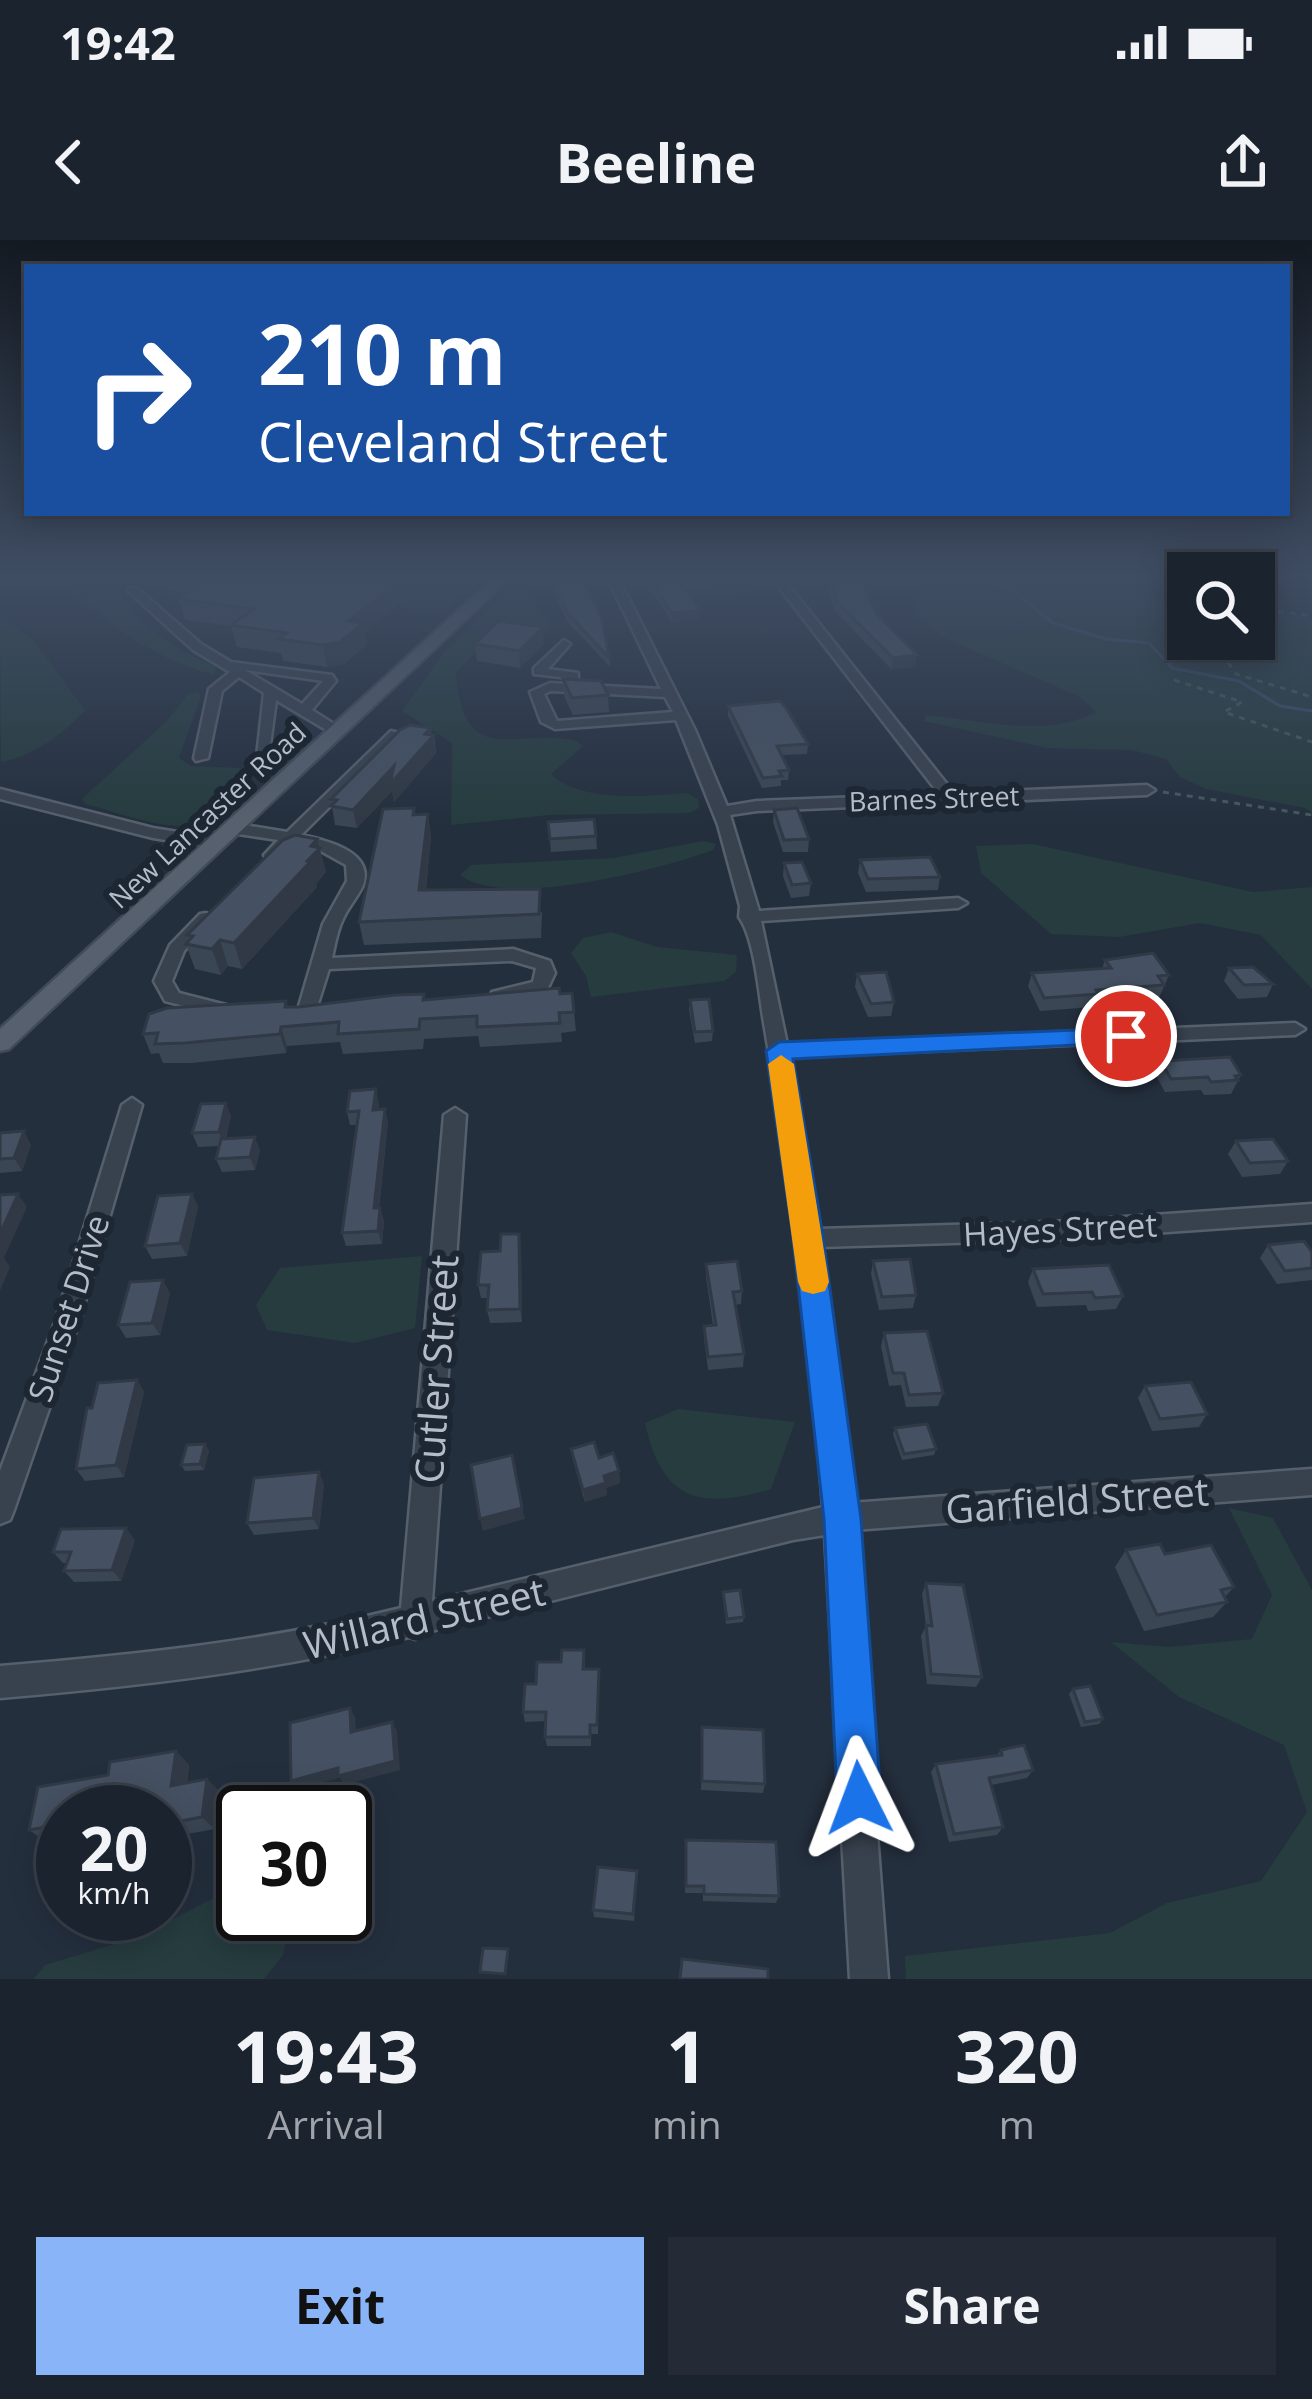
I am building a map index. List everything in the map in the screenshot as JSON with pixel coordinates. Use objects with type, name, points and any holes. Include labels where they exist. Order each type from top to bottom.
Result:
[{"type":"main road","name":"New Lancaster Road","points":[[0,1043],[417,658]]},
{"type":"street","points":[[216,658],[338,731]]},
{"type":"street","points":[[551,658],[539,671],[668,688]]},
{"type":"street","points":[[653,658],[721,812],[779,1051],[808,1238],[842,1519],[869,1979]]},
{"type":"street","points":[[839,658],[950,798]]},
{"type":"street","points":[[231,668],[327,678],[330,681],[303,711]]},
{"type":"street","points":[[201,758],[216,689],[231,668]]},
{"type":"street","points":[[668,688],[550,687],[537,692],[548,722],[555,725],[681,716]]},
{"type":"street","points":[[262,753],[271,692]]},
{"type":"street","points":[[250,876],[396,734]]},
{"type":"street","name":"Barnes Street","points":[[721,812],[742,807],[1147,790]]},
{"type":"street","points":[[0,794],[153,833],[215,843]]},
{"type":"street","points":[[232,828],[346,854],[356,866],[357,880],[332,921],[309,1006]]},
{"type":"street","points":[[748,916],[958,903]]},
{"type":"street","points":[[220,905],[176,949],[164,980],[172,997],[190,1005],[246,1010]]},
{"type":"street","points":[[324,964],[513,955],[544,965],[540,986],[486,997]]},
{"type":"street","points":[[287,1008],[334,1005]]},
{"type":"street","points":[[779,1051],[1295,1029]]},
{"type":"street","name":"Sunset Drive","points":[[0,1510],[67,1322],[132,1105]]},
{"type":"street","name":"Cutler Street","points":[[416,1624],[455,1115]]},
{"type":"street","name":"Hayes Street","points":[[808,1238],[1052,1231],[1312,1214]]},
{"type":"street","name":"Garfield Street","points":[[842,1519],[1312,1481]]},
{"type":"street","name":"Willard Street","points":[[0,1682],[154,1669],[416,1624],[793,1526],[842,1519]]},
{"type":"path","points":[[1226,660],[1235,674],[1312,698]]},
{"type":"path","points":[[1174,680],[1243,703],[1224,712],[1312,742]]},
{"type":"path","points":[[1147,790],[1312,815]]},
{"type":"green space","points":[[0,658],[46,658],[85,710],[47,743],[1,762]]},
{"type":"green space","points":[[198,658],[216,667],[214,675],[170,659]]},
{"type":"green space","points":[[440,658],[471,658],[456,673],[461,704],[470,724],[482,735],[576,741],[583,746],[551,774],[564,783],[615,796],[687,793],[698,799],[699,808],[689,813],[549,815],[451,825],[452,743],[402,711]]},
{"type":"green space","points":[[991,658],[1312,658],[1312,813],[1206,789],[1180,777],[1166,759],[1132,750],[1048,748],[924,721],[926,715],[1056,725],[1096,712],[1080,697]]},
{"type":"green space","points":[[189,693],[201,696],[179,758],[191,766],[241,768],[245,773],[227,807],[214,819],[179,826],[85,804],[82,799],[166,722]]},
{"type":"green space","points":[[703,841],[716,844],[713,850],[584,883],[511,889],[481,885],[460,875],[471,865],[613,858]]},
{"type":"green space","points":[[1033,844],[1253,892],[1312,887],[1312,989],[1261,935],[1200,923],[1119,937],[1051,934],[981,873],[976,846]]},
{"type":"green space","points":[[611,932],[657,947],[737,955],[736,972],[724,981],[591,997],[586,976],[571,953],[583,938]]},
{"type":"green space","points":[[422,1256],[415,1328],[355,1343],[267,1330],[256,1305],[280,1268]]},
{"type":"green space","points":[[678,1409],[795,1422],[771,1489],[723,1499],[687,1493],[673,1484],[652,1449],[645,1423]]},
{"type":"green space","points":[[1229,1508],[1273,1518],[1312,1590],[1312,1979],[906,1979],[905,1956],[1110,1933],[1167,1903],[1261,1881],[1307,1812],[1284,1745],[1179,1697],[1111,1642],[1169,1647],[1252,1639],[1272,1595]]},
{"type":"green space","points":[[216,1897],[216,1941],[286,1941],[283,1955],[264,1979],[34,1979],[45,1965],[125,1941],[192,1941],[192,1909]]},
{"type":"building","points":[[563,679],[601,681],[608,695],[572,698]]},
{"type":"building","points":[[780,701],[808,744],[777,746],[789,770],[779,771],[782,776],[763,778],[728,706]]},
{"type":"building","points":[[410,725],[431,728],[425,734],[434,735],[390,784],[394,766],[353,810],[331,806],[337,800],[331,799]]},
{"type":"building","points":[[414,808],[413,815],[428,814],[419,890],[540,889],[539,914],[359,922],[383,809]]},
{"type":"building","points":[[797,808],[809,839],[784,840],[774,810]]},
{"type":"building","points":[[594,819],[596,836],[550,839],[548,822]]},
{"type":"building","points":[[295,835],[317,839],[311,846],[320,848],[234,943],[220,940],[212,949],[186,944],[193,936],[187,935],[283,840]]},
{"type":"building","points":[[930,857],[940,877],[868,879],[860,860]]},
{"type":"building","points":[[802,862],[811,883],[792,885],[784,863]]},
{"type":"building","points":[[1153,953],[1169,975],[1158,976],[1164,985],[1044,998],[1032,973],[1111,968],[1105,960]]},
{"type":"building","points":[[1253,967],[1273,984],[1244,985],[1229,968]]},
{"type":"building","points":[[886,972],[894,1002],[871,1004],[857,974]]},
{"type":"building","points":[[559,988],[560,994],[572,993],[574,1012],[559,1013],[560,1023],[477,1027],[477,1016],[420,1019],[419,1029],[338,1034],[339,1022],[281,1027],[280,1034],[155,1044],[158,1033],[143,1034],[149,1014],[167,1008],[286,1001],[285,1007],[299,1007],[395,995],[424,994],[423,1000]]},
{"type":"building","points":[[709,999],[713,1031],[695,1032],[690,1000]]},
{"type":"building","points":[[1230,1057],[1241,1075],[1235,1076],[1238,1080],[1171,1079],[1161,1061]]},
{"type":"building","points":[[376,1089],[373,1110],[385,1109],[374,1208],[380,1208],[378,1231],[342,1233],[359,1111],[347,1112],[350,1091]]},
{"type":"building","points":[[226,1103],[219,1132],[192,1133],[201,1104]]},
{"type":"building","points":[[24,1131],[14,1158],[0,1159],[0,1133]]},
{"type":"building","points":[[255,1137],[250,1157],[216,1159],[221,1139]]},
{"type":"building","points":[[1273,1139],[1288,1161],[1250,1163],[1236,1141]]},
{"type":"building","points":[[18,1194],[0,1234],[0,1195]]},
{"type":"building","points":[[192,1194],[180,1243],[145,1246],[158,1196]]},
{"type":"building","points":[[501,1234],[519,1234],[520,1309],[487,1310],[489,1285],[478,1285],[481,1252],[500,1251]]},
{"type":"building","points":[[1304,1241],[1312,1252],[1312,1268],[1285,1271],[1268,1245]]},
{"type":"building","points":[[910,1259],[916,1295],[882,1297],[873,1261]]},
{"type":"building","points":[[737,1261],[742,1291],[733,1292],[744,1354],[708,1357],[704,1326],[716,1325],[706,1264]]},
{"type":"building","points":[[1109,1265],[1123,1296],[1043,1294],[1033,1269]]},
{"type":"building","points":[[163,1280],[152,1323],[118,1325],[130,1282]]},
{"type":"building","points":[[927,1331],[943,1393],[909,1395],[904,1373],[893,1373],[884,1333]]},
{"type":"building","points":[[137,1380],[116,1465],[76,1469],[87,1408],[92,1408],[98,1383]]},
{"type":"building","points":[[1191,1382],[1207,1414],[1160,1419],[1145,1386]]},
{"type":"building","points":[[927,1424],[936,1449],[904,1454],[895,1428]]},
{"type":"building","points":[[594,1442],[599,1458],[613,1453],[619,1471],[604,1476],[606,1483],[583,1490],[571,1449]]},
{"type":"building","points":[[205,1444],[200,1464],[181,1465],[187,1445]]},
{"type":"building","points":[[512,1455],[522,1508],[480,1519],[471,1465]]},
{"type":"building","points":[[319,1472],[313,1518],[247,1523],[254,1478]]},
{"type":"building","points":[[126,1528],[112,1570],[64,1571],[71,1552],[53,1552],[61,1529]]},
{"type":"building","points":[[1160,1544],[1165,1554],[1211,1545],[1234,1587],[1221,1590],[1227,1602],[1157,1615],[1126,1550]]},
{"type":"building","points":[[926,1583],[963,1585],[982,1677],[931,1674],[926,1625],[932,1626]]},
{"type":"building","points":[[740,1590],[744,1617],[727,1619],[723,1592]]},
{"type":"building","points":[[562,1650],[584,1650],[583,1669],[599,1669],[597,1725],[590,1725],[590,1737],[545,1737],[546,1712],[523,1712],[525,1684],[536,1684],[537,1662],[561,1662]]},
{"type":"building","points":[[1090,1686],[1103,1719],[1085,1722],[1073,1689]]},
{"type":"building","points":[[350,1708],[351,1732],[392,1722],[395,1761],[338,1776],[338,1768],[291,1781],[290,1723]]},
{"type":"building","points":[[702,1727],[763,1730],[765,1784],[702,1781]]},
{"type":"building","points":[[1024,1745],[1033,1770],[989,1778],[1003,1827],[954,1834],[936,1764],[1002,1755],[1001,1750]]},
{"type":"building","points":[[176,1751],[171,1785],[50,1785],[108,1775],[110,1762]]},
{"type":"building","points":[[207,1779],[202,1817],[192,1819],[192,1785],[176,1785]]},
{"type":"building","points":[[36,1797],[36,1829],[29,1830]]},
{"type":"building","points":[[686,1840],[776,1842],[779,1896],[704,1894],[704,1886],[686,1886]]},
{"type":"building","points":[[598,1867],[637,1871],[633,1914],[593,1910]]},
{"type":"building","points":[[483,1948],[508,1949],[505,1974],[480,1972]]},
{"type":"building","points":[[682,1959],[768,1969],[768,1979],[680,1979]]},
{"type":"waterway","points":[[1163,658],[1172,668],[1239,681],[1280,706],[1312,711]]},
{"type":"slow traffic","points":[[781,1064],[813,1282]]},
{"type":"route","points":[[859,1798],[842,1519],[807,1230],[779,1051],[1126,1036]]}]
